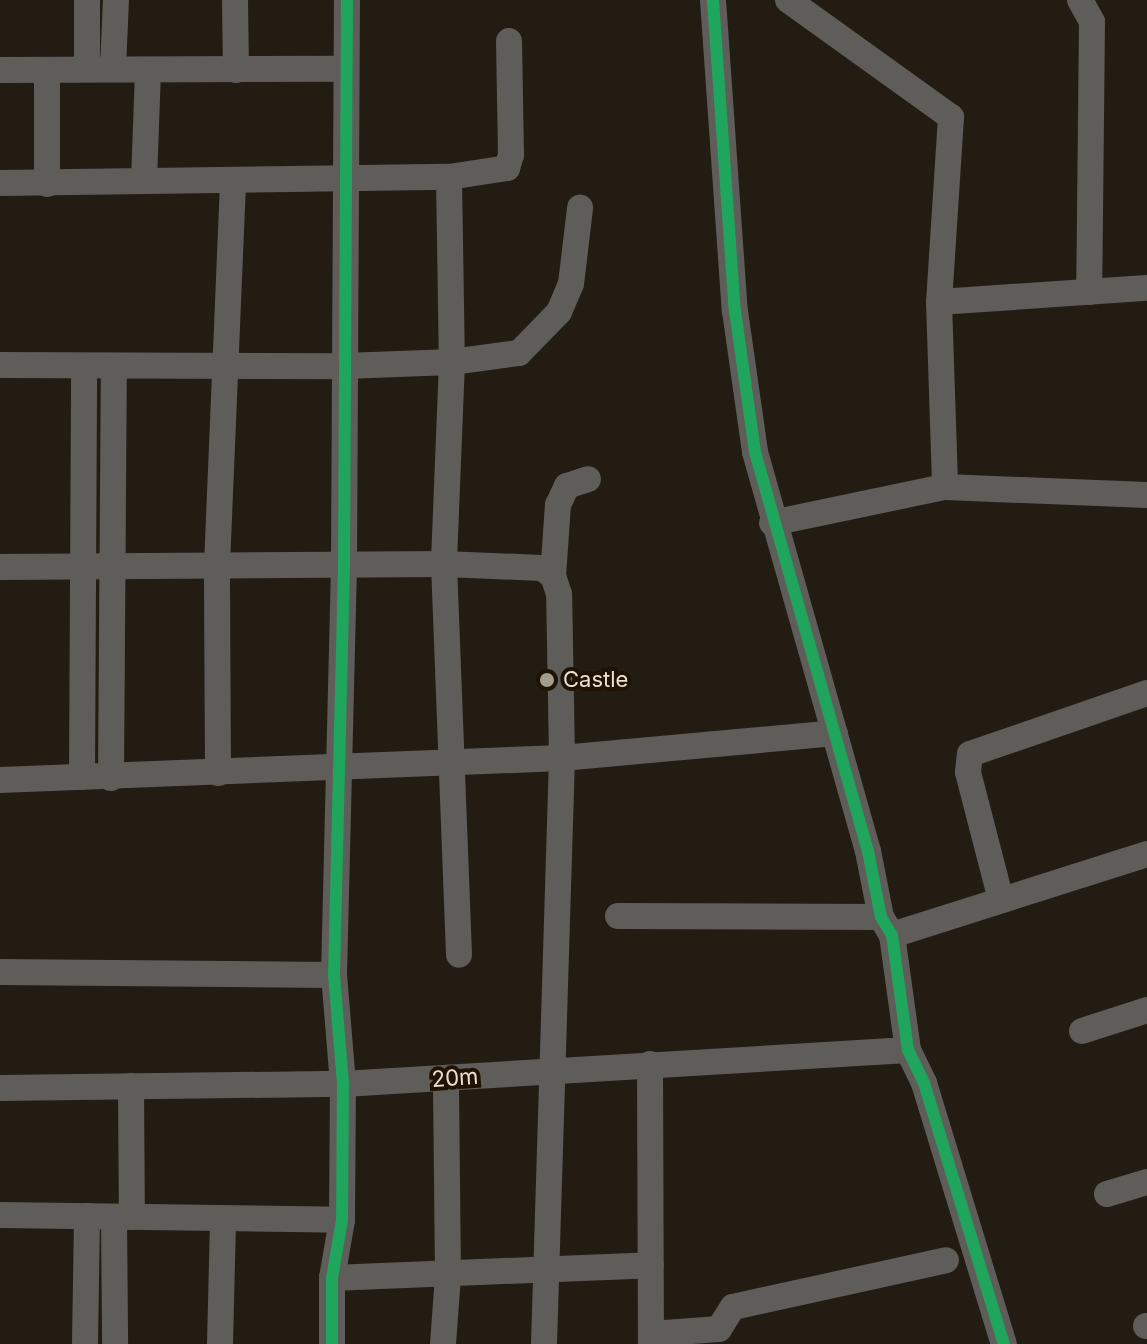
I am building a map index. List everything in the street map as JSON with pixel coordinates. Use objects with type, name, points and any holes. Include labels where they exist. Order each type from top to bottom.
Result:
[{"type":"street","points":[[87,0],[100,68]]},
{"type":"street","points":[[100,68],[116,0]]},
{"type":"street","points":[[235,0],[236,70]]},
{"type":"street","points":[[332,1344],[332,1278],[342,1220],[343,1084],[334,975],[344,565],[347,0]]},
{"type":"street","points":[[713,0],[735,311],[772,523],[835,733],[887,926],[908,1050],[924,1083],[1004,1344]]},
{"type":"street","points":[[788,0],[951,117],[939,302],[945,487]]},
{"type":"street","points":[[1080,0],[1092,22],[1089,292]]},
{"type":"street","points":[[0,183],[144,180],[346,182],[449,177],[507,168],[511,155],[509,41]]},
{"type":"street","points":[[0,70],[345,69]]},
{"type":"street","points":[[47,70],[47,184]]},
{"type":"street","points":[[144,180],[148,70]]},
{"type":"street","points":[[449,177],[452,362],[444,564],[459,955]]},
{"type":"street","points":[[218,773],[217,565],[233,183]]},
{"type":"street","points":[[0,365],[345,366],[452,362],[519,353],[545,330],[571,284],[580,208]]},
{"type":"street","points":[[939,302],[1147,288]]},
{"type":"street","points":[[82,777],[84,366]]},
{"type":"street","points":[[111,778],[114,366]]},
{"type":"street","points":[[544,1344],[549,1268],[562,758],[559,594],[553,576],[558,505],[567,486],[588,479]]},
{"type":"street","points":[[772,523],[945,487],[1147,495]]},
{"type":"street","points":[[0,567],[444,564],[542,568],[553,576]]},
{"type":"street","points":[[1001,900],[968,772],[970,754],[1147,693]]},
{"type":"street","points":[[0,780],[218,773],[340,763],[562,758],[835,733]]},
{"type":"street","points":[[618,916],[887,926],[1001,900],[1147,854]]},
{"type":"street","points":[[0,972],[334,975]]},
{"type":"street","points":[[1082,1031],[1147,1010]]},
{"type":"street","name":"20m","points":[[0,1088],[343,1084],[908,1050]]},
{"type":"street","points":[[650,1064],[651,1339],[719,1336],[733,1307],[946,1260]]},
{"type":"street","points":[[443,1344],[448,1276],[446,1079]]},
{"type":"street","points":[[115,1344],[131,1086]]},
{"type":"street","points":[[1107,1194],[1147,1182]]},
{"type":"street","points":[[0,1215],[342,1220]]},
{"type":"street","points":[[85,1344],[87,1216]]},
{"type":"street","points":[[220,1344],[223,1220]]},
{"type":"street","points":[[332,1278],[448,1276],[549,1268],[651,1265]]},
{"type":"cycle path","points":[[332,1344],[332,1278],[342,1220],[343,1084],[334,975],[344,565],[347,0]]},
{"type":"cycle path","points":[[713,0],[735,311],[755,452],[868,851],[881,917],[892,935],[908,1050],[924,1083],[1004,1344]]},
{"type":"place","name":"Castle","points":[[547,680]]}]
